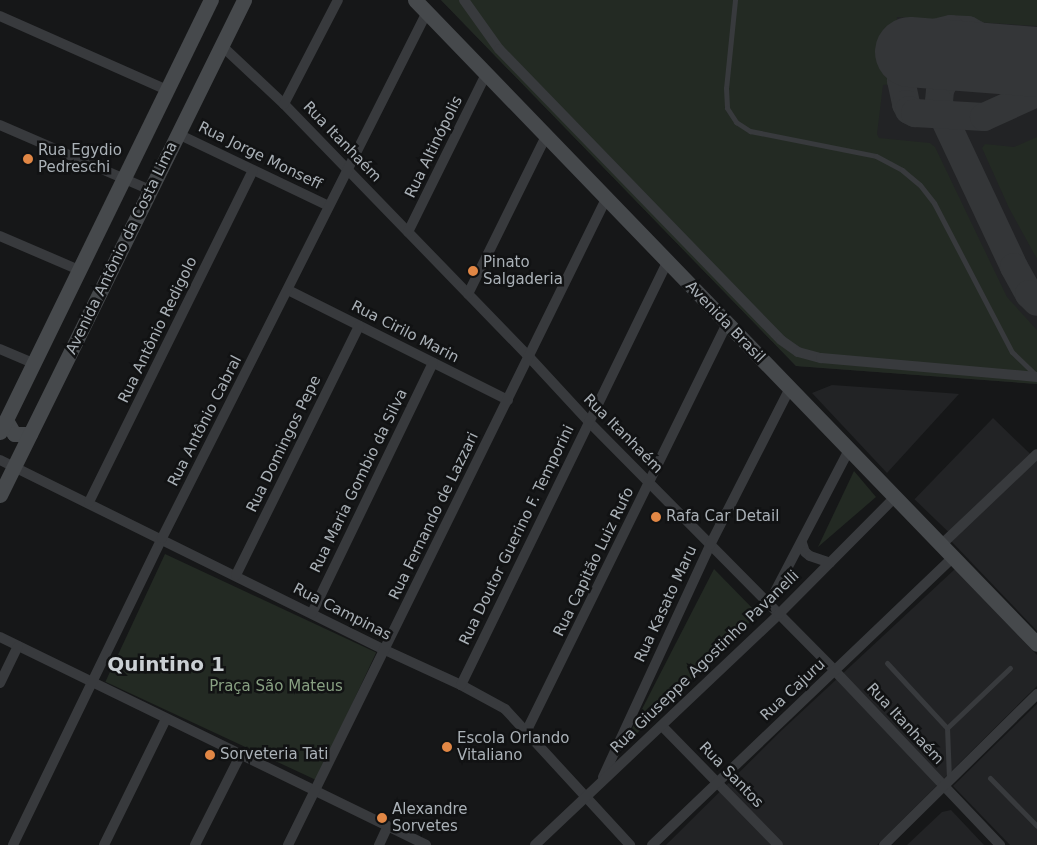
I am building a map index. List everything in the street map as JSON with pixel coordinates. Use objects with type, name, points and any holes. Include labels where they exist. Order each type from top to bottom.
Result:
[{"type":"street","name":"Avenida Antônio da Costa Lima","points":[[3,426],[210,0]]},
{"type":"street","name":"Avenida Antônio da Costa Lima","points":[[1,491],[244,0]]},
{"type":"street","points":[[284,104],[338,0]]},
{"type":"street","name":"Avenida Brasil","points":[[415,0],[1037,644]]},
{"type":"street","points":[[464,0],[499,49],[781,340],[798,352],[820,358],[1037,376]]},
{"type":"street","name":"Rua Antônio Cabral","points":[[13,845],[93,684],[162,538],[427,12]]},
{"type":"street","points":[[0,16],[167,90]]},
{"type":"street","name":"Rua Itanhaém","points":[[222,46],[284,104],[530,358],[589,422],[945,782],[1000,845]]},
{"type":"street","name":"Rua Altinópolis","points":[[408,232],[486,74]]},
{"type":"street","points":[[0,125],[150,190]]},
{"type":"street","name":"Rua Jorge Monseff","points":[[178,134],[330,206]]},
{"type":"street","points":[[468,294],[546,136]]},
{"type":"street","name":"Rua Antônio Redigolo","points":[[89,502],[253,170]]},
{"type":"street","name":"Rua Fernando de Lazzari","points":[[288,845],[530,358],[606,199]]},
{"type":"street","points":[[0,236],[79,270]]},
{"type":"street","name":"Rua Doutor Guerino F. Temporini","points":[[461,685],[667,263]]},
{"type":"street","name":"Rua Cirilo Marin","points":[[288,290],[508,400]]},
{"type":"street","name":"Rua Capitão Luiz Rufo","points":[[526,732],[727,324]]},
{"type":"street","name":"Rua Domingos Pepe","points":[[236,576],[359,326]]},
{"type":"street","points":[[0,348],[33,363]]},
{"type":"street","name":"Rua Maria Gombio da Silva","points":[[312,613],[433,362]]},
{"type":"street","name":"Rua Kasato Maru","points":[[601,782],[710,545],[790,388]]},
{"type":"street","points":[[3,426],[14,434],[30,434]]},
{"type":"street","points":[[770,603],[849,450]]},
{"type":"street","points":[[941,545],[1037,454]]},
{"type":"street","name":"Rua Campinas","points":[[0,460],[89,502],[505,708],[630,845]]},
{"type":"street","name":"Rua Giuseppe Agostinho Pavanelli","points":[[535,845],[779,614],[894,498]]},
{"type":"street","points":[[802,543],[805,552],[810,556],[830,563]]},
{"type":"street","name":"Rua Cajuru","points":[[652,845],[954,557]]},
{"type":"street","points":[[0,637],[240,756],[426,845]]},
{"type":"street","points":[[0,683],[18,646]]},
{"type":"street","points":[[884,845],[945,782],[1037,694]]},
{"type":"street","points":[[104,845],[166,719]]},
{"type":"street","name":"Rua Santos","points":[[662,726],[778,845]]},
{"type":"street","points":[[195,845],[240,756]]},
{"type":"street","points":[[379,845],[388,826]]},
{"type":"lane","points":[[735,0],[726,88],[727,108],[736,122],[750,131],[876,156],[902,170],[920,186],[934,203],[1012,352],[1037,376]]},
{"type":"lane","points":[[887,663],[947,728]]},
{"type":"lane","points":[[945,782],[947,728],[1010,668]]},
{"type":"lane","points":[[990,778],[1037,826]]},
{"type":"shaded area","points":[[441,0],[1037,0],[1037,384],[796,366]]},
{"type":"shaded area","points":[[832,385],[959,394],[887,473],[812,393]]},
{"type":"shaded area","points":[[993,418],[1031,455],[953,536],[915,499]]},
{"type":"shaded area","points":[[1037,460],[1037,631],[951,541]]},
{"type":"shaded area","points":[[955,569],[1037,655],[1037,686],[877,845],[666,845],[782,730]]},
{"type":"shaded area","points":[[1037,704],[1037,845],[1010,845],[953,786]]},
{"type":"shaded area","points":[[951,810],[984,845],[907,845],[942,812]]},
{"type":"green space","points":[[441,0],[1037,0],[1037,26],[897,17],[893,84],[883,85],[877,134],[879,138],[930,143],[935,147],[1007,297],[1037,330],[1037,384],[796,366]]},
{"type":"green space","points":[[1037,137],[1037,259],[1009,208],[982,148],[985,144],[1014,147]]},
{"type":"green space","points":[[854,471],[876,497],[818,547]]},
{"type":"green space","name":"Praça São Mateus","points":[[165,554],[376,652],[317,780],[105,682]]},
{"type":"green space","points":[[714,569],[758,614],[622,748]]},
{"type":"taxiway","points":[[1022,61],[1004,55],[981,37],[968,30],[951,29],[934,33],[917,44],[906,60],[901,80],[906,104],[909,110],[915,113],[984,117],[1037,93]]},
{"type":"taxiway","points":[[977,59],[961,63],[950,71],[940,90],[939,102],[943,116],[1014,267],[1029,294],[1037,302]]},
{"type":"runway","points":[[910,52],[1037,62]]},
{"type":"place","name":"Rua Egydio Pedreschi","points":[[28,159]]},
{"type":"place","name":"Pinato Salgaderia","points":[[473,271]]},
{"type":"place","name":"Rafa Car Detail","points":[[656,517]]},
{"type":"place","name":"Escola Orlando Vitaliano","points":[[447,747]]},
{"type":"place","name":"Sorveteria Tati","points":[[210,755]]},
{"type":"place","name":"Alexandre Sorvetes","points":[[382,818]]},
{"type":"district","name":"Quintino 1","points":[[166,664]]}]
